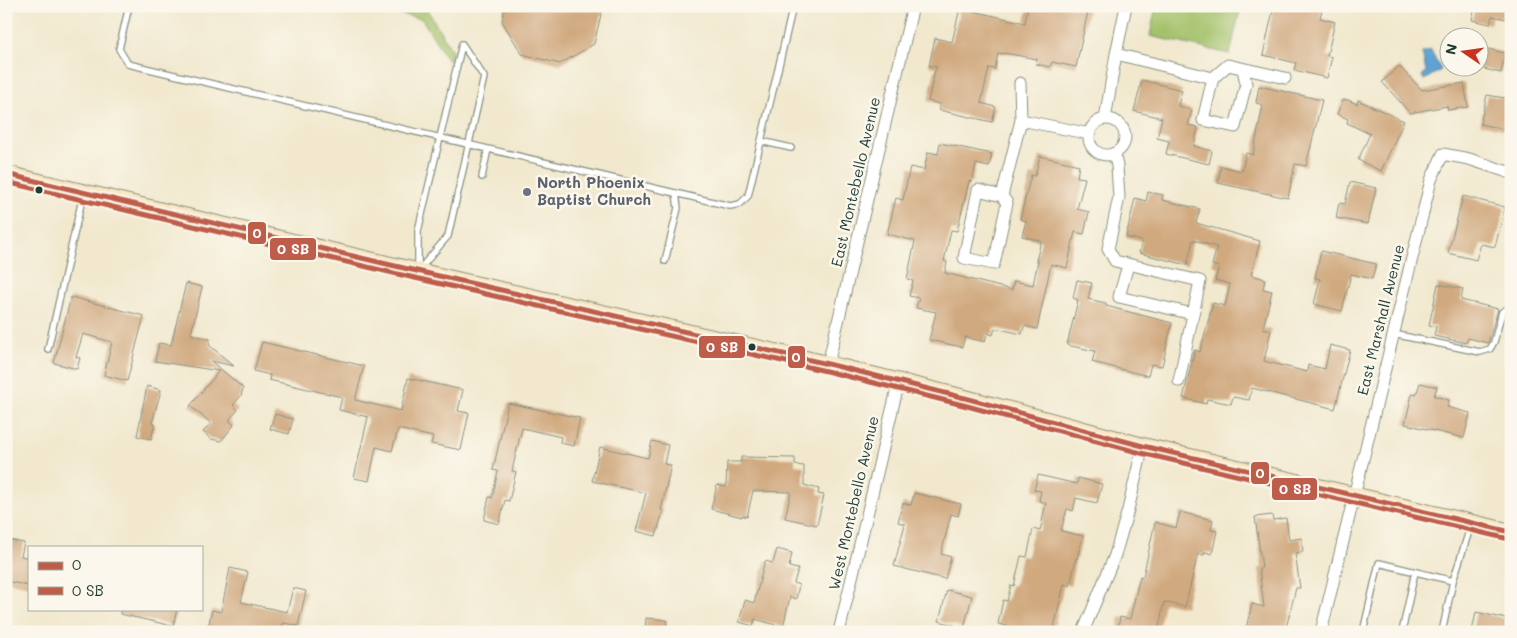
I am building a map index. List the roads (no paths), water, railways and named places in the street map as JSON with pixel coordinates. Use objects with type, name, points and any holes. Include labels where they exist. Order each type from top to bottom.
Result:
[{"type":"main road","points":[[6,174],[418,271],[828,364],[1013,410],[1143,446],[1511,532]]},
{"type":"street","name":"East Montebello Avenue","points":[[828,364],[913,6]]},
{"type":"street","points":[[1106,119],[1126,6]]},
{"type":"street","points":[[1116,54],[1213,78]]},
{"type":"street","points":[[1243,69],[1246,84],[1234,127],[1203,120],[1213,78],[1228,66],[1243,69],[1285,78]]},
{"type":"street","points":[[1002,196],[978,190],[964,258],[994,264],[1007,203],[1002,196],[1021,120],[1020,83]]},
{"type":"street","points":[[1106,119],[1111,119],[1122,126],[1124,143],[1121,149],[1105,155],[1095,150],[1091,145],[1090,134],[1091,128],[1095,124],[1106,119]]},
{"type":"street","points":[[1021,120],[1090,134]]},
{"type":"street","points":[[1114,153],[1119,196],[1108,249],[1115,261],[1200,281],[1179,381]]},
{"type":"street","name":"East Marshall Avenue","points":[[1321,632],[1431,180],[1443,154],[1469,159],[1511,173]]},
{"type":"street","points":[[1128,264],[1119,297],[1193,314]]},
{"type":"street","name":"West Montebello Avenue","points":[[839,632],[898,381]]},
{"type":"street","points":[[1083,632],[1115,555],[1143,446]]},
{"type":"lane","points":[[129,6],[119,49],[128,64],[730,206],[740,204],[748,196],[793,6]]},
{"type":"lane","points":[[462,44],[484,77],[448,236],[418,271],[418,231],[462,44]]},
{"type":"lane","points":[[761,141],[792,148]]},
{"type":"lane","points":[[482,177],[488,149]]},
{"type":"lane","points":[[48,349],[84,193]]},
{"type":"lane","points":[[665,261],[678,208],[676,194]]},
{"type":"lane","points":[[1393,334],[1480,352],[1490,349],[1494,342],[1502,312],[1511,307]]},
{"type":"lane","points":[[1442,632],[1453,581],[1472,523]]},
{"type":"lane","points":[[1362,632],[1379,563],[1453,581]]},
{"type":"lane","points":[[1402,632],[1415,572]]},
{"type":"water","points":[[1431,50],[1440,68],[1440,71],[1424,80],[1422,76],[1426,71],[1422,53]]},
{"type":"place","name":"North Phoenix Baptist Church","points":[[527,192]]}]
